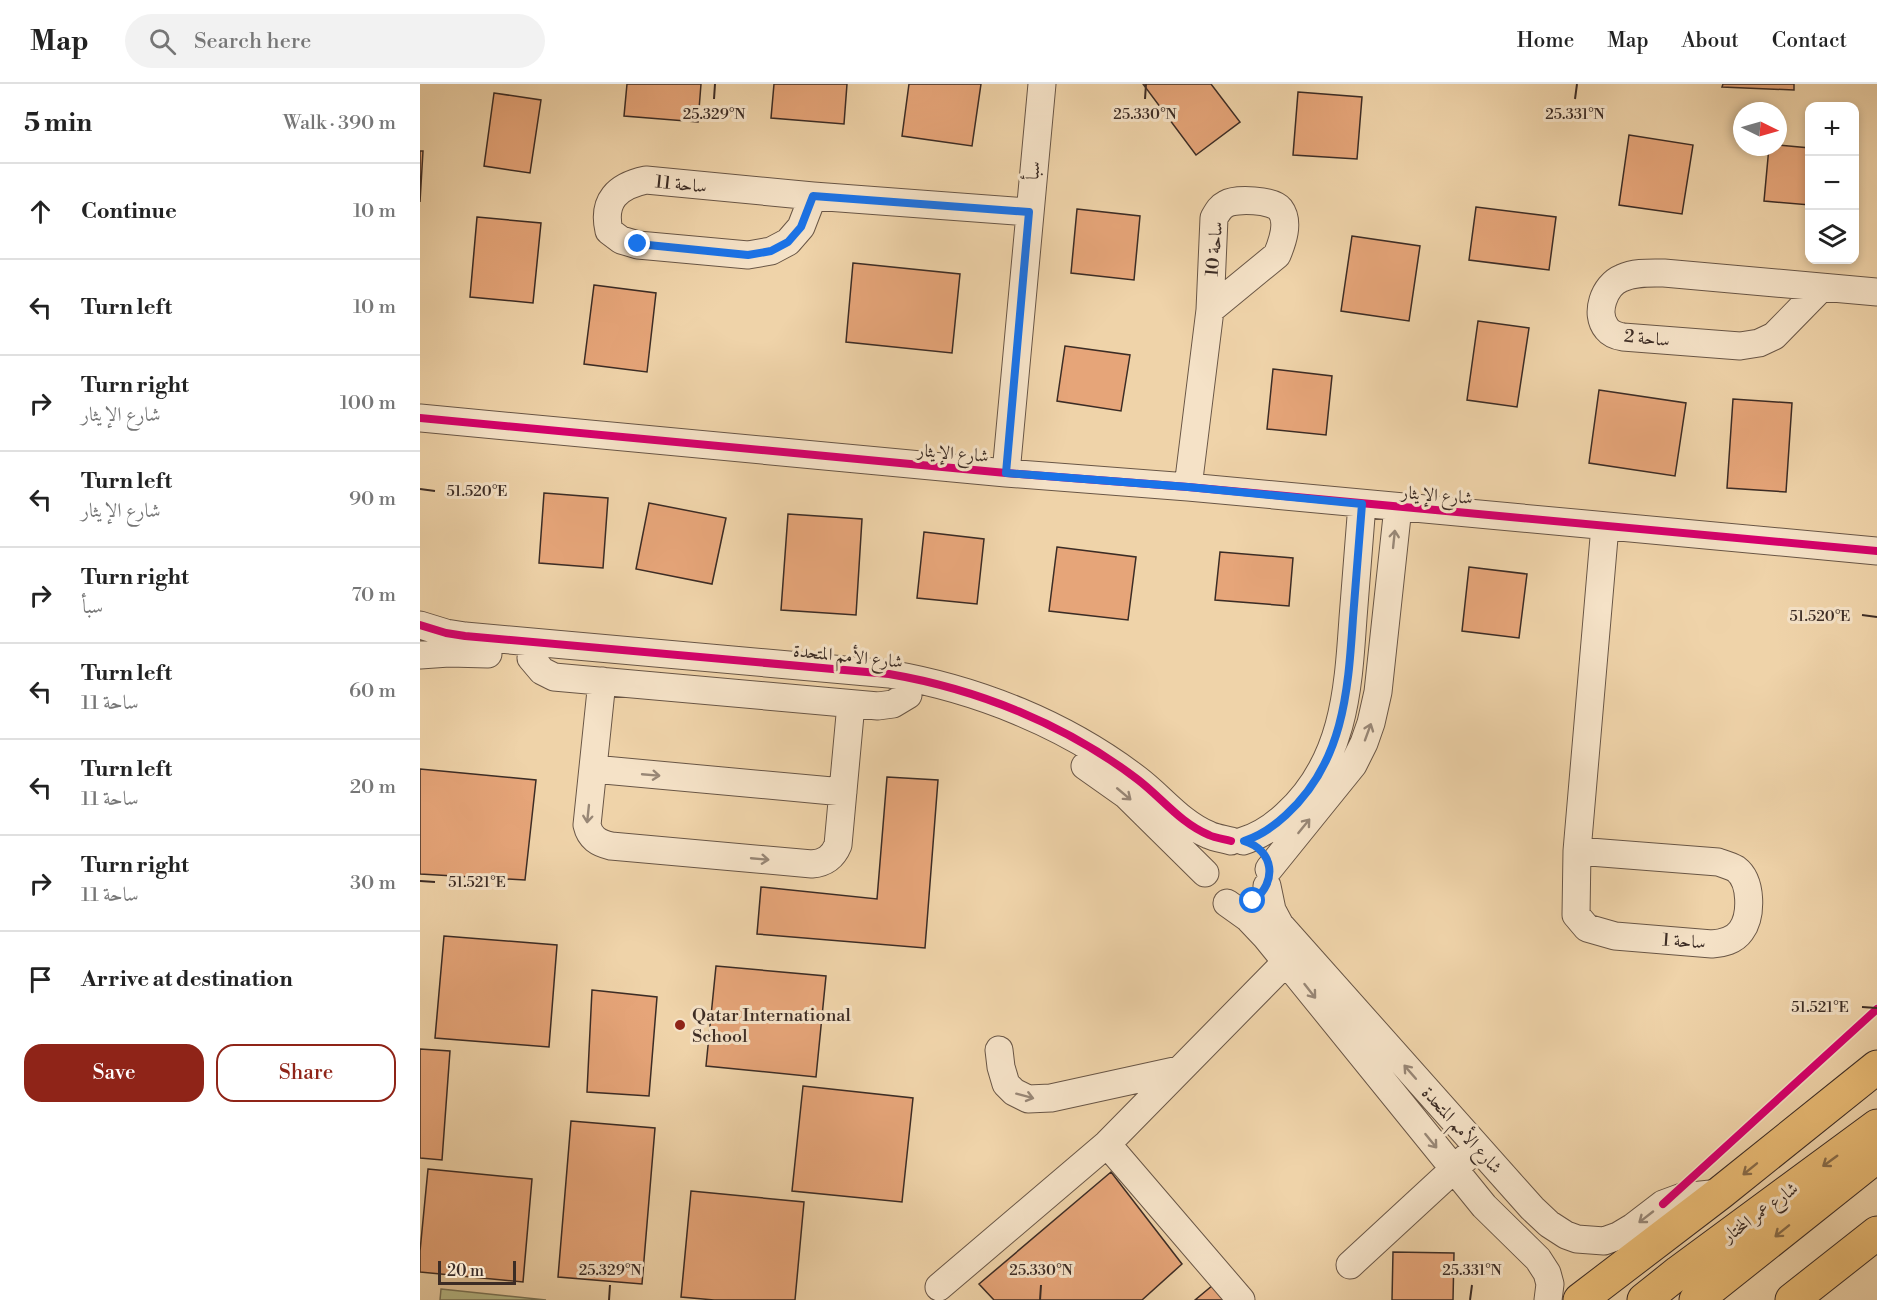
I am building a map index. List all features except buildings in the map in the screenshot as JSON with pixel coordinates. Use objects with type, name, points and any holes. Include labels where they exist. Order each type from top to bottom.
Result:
[{"type":"main road","points":[[1580,1300],[1720,1193],[1877,1066]]},
{"type":"main road","name":"شارع عمر المختار","points":[[1644,1300],[1678,1272],[1877,1126]]},
{"type":"main road","points":[[1696,1300],[1877,1156]]},
{"type":"main road","points":[[1792,1300],[1870,1243]]},
{"type":"street","name":"سبأ","points":[[1006,473],[1042,84]]},
{"type":"street","name":"ساحة 11","points":[[813,196],[801,227],[788,242],[771,251],[748,255],[621,240],[609,231],[605,217],[612,199],[620,189],[646,180],[813,196],[1029,212]]},
{"type":"street","name":"ساحة 2","points":[[1821,288],[1774,336],[1759,343],[1740,346],[1623,337],[1612,334],[1606,329],[1600,311],[1603,300],[1613,284],[1620,278],[1636,274],[1664,273],[1877,292]]},
{"type":"street","points":[[1188,487],[1210,310]]},
{"type":"street","name":"شارع الإيثار","points":[[421,425],[1188,487],[1877,550]]},
{"type":"street","points":[[1237,841],[1251,843],[1264,854],[1268,878],[1261,895],[1245,904],[1227,903],[1219,899],[1211,892],[1205,873],[1210,856],[1215,849],[1237,841],[1257,837],[1293,809],[1304,796],[1331,751],[1347,693],[1362,504]]},
{"type":"street","name":"شارع الإيثار","points":[[1268,878],[1353,765],[1368,733],[1378,692],[1398,507]]},
{"type":"street","name":"ساحة 1","points":[[1577,851],[1718,862],[1735,869],[1744,879],[1749,892],[1745,925],[1731,939],[1712,944],[1615,936],[1587,928],[1576,915],[1577,851],[1605,526]]},
{"type":"street","name":"شارع الأمم المتحدة","points":[[420,625],[465,636],[889,674],[936,684],[1019,711],[1078,740],[1137,779],[1190,826],[1210,836],[1237,841]]},
{"type":"street","name":"شارع الأمم المتحدة","points":[[420,655],[472,653],[850,687],[908,695],[954,706],[1022,731],[1067,754],[1096,773],[1126,795],[1205,873]]},
{"type":"street","points":[[531,658],[542,670],[554,677],[886,706],[908,695]]},
{"type":"street","points":[[602,681],[587,825],[589,832],[598,842],[611,846],[819,864],[831,857],[838,845],[851,704]]},
{"type":"street","points":[[593,769],[843,792]]},
{"type":"street","name":"شارع الأمم المتحدة","points":[[1268,878],[1270,904],[1280,925],[1477,1148],[1549,1224],[1577,1239],[1604,1241],[1633,1227],[1663,1203],[1682,1197],[1720,1193]]},
{"type":"street","name":"شارع الأمم المتحدة","points":[[1227,903],[1248,918],[1287,961],[1484,1206],[1538,1259],[1547,1273],[1550,1284],[1548,1300]]},
{"type":"street","points":[[939,1287],[1107,1144],[1287,961]]},
{"type":"street","points":[[999,1050],[1006,1084],[1014,1092],[1028,1099],[1051,1098],[1179,1070]]},
{"type":"street","points":[[1107,1144],[1241,1300]]},
{"type":"street","points":[[1350,1265],[1477,1148]]},
{"type":"green space","points":[[441,1289],[546,1300],[440,1300]]},
{"type":"cycle path","points":[[420,418],[1877,551]]},
{"type":"cycle path","points":[[420,625],[465,636],[889,674],[955,689],[1019,712],[1080,742],[1137,779],[1189,824],[1211,836],[1231,841]]},
{"type":"cycle path","points":[[1663,1204],[1877,1009]]},
{"type":"place","name":"Qatar International School","points":[[680,1025]]},
{"type":"route","points":[[638,244],[748,255],[771,251],[788,242],[801,227],[813,196],[1029,212],[1006,473],[1188,487],[1362,504],[1350,665],[1340,724],[1331,751],[1304,796],[1277,823],[1257,837],[1244,841],[1258,848],[1268,861],[1267,886],[1253,901]]}]
